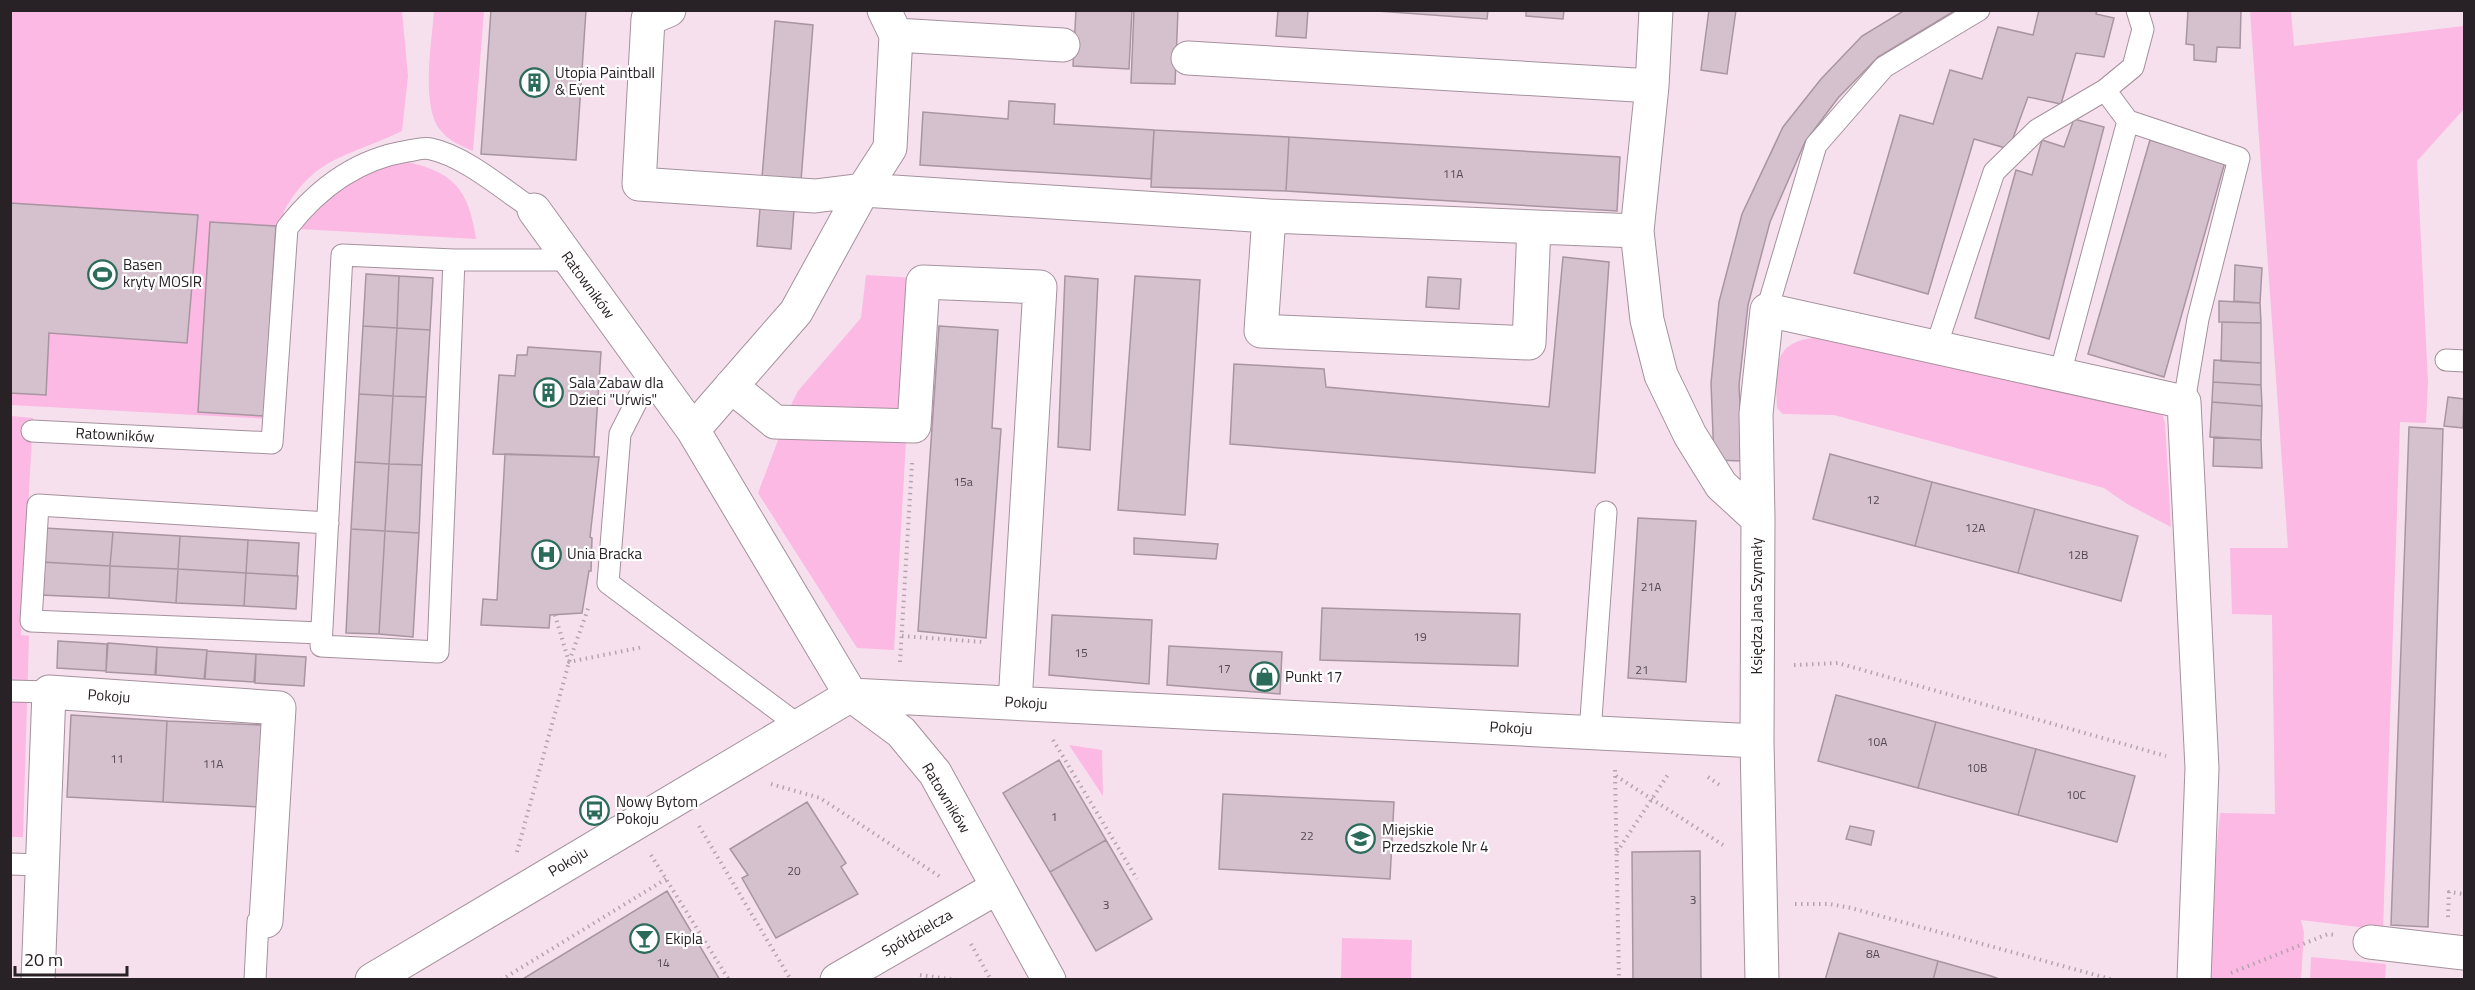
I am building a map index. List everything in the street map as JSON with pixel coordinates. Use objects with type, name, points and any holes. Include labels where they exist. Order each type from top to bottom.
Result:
[{"type":"street","points":[[669,10],[648,20],[639,184],[815,196],[863,190],[1269,216],[1637,231]]},
{"type":"street","name":"Księdza Jana Szymały","points":[[1656,10],[1652,86],[1637,231],[1647,320],[1661,375],[1690,435],[1721,485],[1758,519],[1757,741],[1762,980]]},
{"type":"street","points":[[693,430],[796,312],[863,190],[890,148],[890,23],[1063,45]]},
{"type":"street","points":[[1188,58],[1652,86]]},
{"type":"street","name":"Ratowników","points":[[534,210],[693,430],[851,694],[901,732],[934,773],[1049,980]]},
{"type":"street","points":[[1269,216],[1261,331],[1528,343],[1534,227]]},
{"type":"street","points":[[730,386],[775,422],[914,426],[923,282],[1040,287],[1015,703]]},
{"type":"street","points":[[1758,519],[1756,414],[1767,310],[2184,402],[2202,768],[2209,977]]},
{"type":"street","points":[[38,980],[49,692]]},
{"type":"street","name":"Pokoju","points":[[49,692],[279,708],[266,921]]},
{"type":"street","name":"Pokoju","points":[[372,980],[851,694],[1757,741]]},
{"type":"street","name":"Spółdzielcza","points":[[837,980],[998,887]]},
{"type":"street","points":[[2370,942],[2464,953]]},
{"type":"lane","points":[[1767,310],[1816,145],[1884,67],[1980,10]]},
{"type":"lane","points":[[1936,347],[1994,172],[2037,130],[2105,90],[2133,67],[2143,29],[2137,10]]},
{"type":"lane","points":[[2105,90],[2128,121],[2239,158],[2198,319],[2184,402]]},
{"type":"lane","points":[[2060,374],[2128,121]]},
{"type":"lane","name":"Ratowników","points":[[32,431],[272,443],[287,228],[307,202],[342,174],[387,154],[430,148],[473,169],[534,210]]},
{"type":"lane","points":[[454,260],[438,652],[321,646],[342,255],[454,260],[570,260]]},
{"type":"lane","points":[[651,373],[620,434],[608,583],[798,725]]},
{"type":"lane","points":[[321,633],[31,621],[36,528],[38,504],[328,523]]},
{"type":"lane","points":[[1590,732],[1606,512]]},
{"type":"lane","points":[[10,691],[49,692]]},
{"type":"lane","points":[[10,864],[42,865]]},
{"type":"lane","points":[[255,980],[258,921],[266,921]]},
{"type":"path","points":[[898,697],[914,426]]},
{"type":"path","points":[[517,853],[569,662],[586,610],[608,583]]},
{"type":"path","points":[[555,615],[569,662]]},
{"type":"path","points":[[902,636],[1020,645]]},
{"type":"path","points":[[569,662],[682,639]]},
{"type":"path","points":[[1757,674],[1781,665],[1838,663],[2150,750],[2202,768]]},
{"type":"path","points":[[1062,738],[1051,737],[1137,879]]},
{"type":"path","points":[[1604,767],[1626,768]]},
{"type":"path","points":[[1615,767],[1619,980]]},
{"type":"path","points":[[1617,853],[1671,770],[1659,770]]},
{"type":"path","points":[[1703,775],[1712,778],[1728,791]]},
{"type":"path","points":[[1616,776],[1732,851]]},
{"type":"path","points":[[763,782],[819,798],[947,882]]},
{"type":"path","points":[[698,824],[791,980]]},
{"type":"path","points":[[650,853],[729,980]]},
{"type":"path","points":[[501,980],[666,879]]},
{"type":"path","points":[[1785,904],[1830,904],[1851,908],[2114,980]]},
{"type":"path","points":[[2209,977],[2328,934],[2370,942]]},
{"type":"path","points":[[916,974],[957,980]]},
{"type":"shaded area","points":[[10,11],[402,11],[408,76],[402,131],[321,168],[308,179],[284,211],[269,419],[11,405]]},
{"type":"shaded area","points":[[434,11],[484,11],[473,151],[448,138],[441,131],[431,106],[429,73]]},
{"type":"shaded area","points":[[2250,11],[2291,11],[2294,46],[2464,26],[2464,109],[2417,161],[2428,382],[2426,423],[2400,422],[2383,930],[2301,920],[2304,933],[2301,979],[2204,980],[2220,813],[2275,814],[2272,615],[2232,614],[2230,548],[2288,548]]},
{"type":"shaded area","points":[[408,162],[438,172],[457,187],[469,209],[476,239],[300,229],[322,206],[348,185],[376,170]]},
{"type":"shaded area","points":[[866,275],[917,278],[907,419],[786,415],[798,391],[861,318]]},
{"type":"shaded area","points":[[1827,337],[2162,413],[2165,423],[2171,527],[2127,504],[2104,488],[1834,415],[1783,414],[1777,408],[1776,392],[1777,366],[1781,356],[1786,348],[1796,342]]},
{"type":"shaded area","points":[[11,416],[33,418],[21,635],[29,636],[23,837],[11,837]]},
{"type":"shaded area","points":[[780,435],[906,441],[894,650],[857,648],[758,493]]},
{"type":"shaded area","points":[[1069,745],[1102,750],[1103,796]]},
{"type":"shaded area","points":[[1342,938],[1412,940],[1411,979],[1341,979]]},
{"type":"shaded area","points":[[2311,957],[2386,964],[2385,979],[2310,979]]},
{"type":"building","name":"Utopia Paintball & Event","points":[[491,10],[586,10],[576,160],[481,154]]},
{"type":"building","points":[[1076,10],[1132,10],[1129,69],[1073,66]]},
{"type":"building","points":[[1134,10],[1178,10],[1175,84],[1131,83]]},
{"type":"building","points":[[1278,10],[1308,10],[1306,38],[1276,36]]},
{"type":"building","points":[[1363,10],[1488,10],[1487,19]]},
{"type":"building","points":[[1526,10],[1564,10],[1563,19],[1526,16]]},
{"type":"building","points":[[1709,10],[1736,10],[1727,74],[1701,70]]},
{"type":"building","points":[[1905,10],[1956,10],[1878,57],[1838,98],[1805,142],[1770,222],[1748,305],[1739,385],[1743,461],[1714,460],[1711,383],[1719,302],[1742,214],[1783,127],[1821,79],[1862,36]]},
{"type":"building","points":[[2039,10],[2097,10],[2096,14],[2114,18],[2104,57],[2076,53],[2061,104],[2028,97],[2009,149],[1974,139],[1928,294],[1854,273],[1900,115],[1933,124],[1950,70],[1982,79],[1998,27],[2033,35]]},
{"type":"building","points":[[2185,10],[2241,10],[2240,48],[2217,47],[2216,62],[2194,60],[2194,45],[2186,44],[2188,11]]},
{"type":"building","points":[[775,21],[813,25],[801,181],[762,177]]},
{"type":"building","points":[[1009,101],[1055,104],[1054,124],[1154,130],[1151,179],[920,165],[923,112],[1008,119]]},
{"type":"building","points":[[2074,119],[2104,127],[2049,339],[1975,318],[2016,170],[2032,175],[2042,140],[2064,147]]},
{"type":"building","points":[[1154,130],[1289,137],[1286,191],[1151,187]]},
{"type":"building","points":[[1289,137],[1620,157],[1617,211],[1286,191]]},
{"type":"building","points":[[2150,140],[2225,162],[2164,377],[2088,354]]},
{"type":"building","name":"Basen kryty MOSIR","points":[[10,203],[198,215],[187,343],[49,333],[46,395],[10,393]]},
{"type":"building","points":[[760,208],[794,210],[791,249],[757,246]]},
{"type":"building","points":[[210,222],[276,226],[264,416],[198,412]]},
{"type":"building","points":[[1563,257],[1609,262],[1595,473],[1230,444],[1234,364],[1324,369],[1326,387],[1549,407]]},
{"type":"building","points":[[2235,265],[2262,268],[2260,303],[2234,301]]},
{"type":"building","points":[[366,274],[399,276],[397,328],[363,326]]},
{"type":"building","points":[[399,276],[433,278],[430,330],[397,328]]},
{"type":"building","points":[[1065,276],[1098,279],[1090,450],[1058,447]]},
{"type":"building","points":[[1135,276],[1200,280],[1185,515],[1118,510]]},
{"type":"building","points":[[1428,277],[1461,279],[1459,309],[1426,307]]},
{"type":"building","points":[[2219,301],[2260,303],[2261,323],[2219,322]]},
{"type":"building","points":[[2222,322],[2261,323],[2261,363],[2221,361]]},
{"type":"building","points":[[363,326],[397,328],[393,396],[359,394]]},
{"type":"building","points":[[939,326],[998,330],[992,428],[1001,429],[986,638],[918,631]]},
{"type":"building","points":[[397,328],[430,330],[426,397],[393,396]]},
{"type":"building","name":"Sala Zabaw dla Dzieci \"Urwis\"","points":[[528,347],[601,352],[594,457],[493,454],[499,375],[515,376],[517,355],[527,355]]},
{"type":"building","points":[[2214,360],[2261,363],[2261,385],[2213,382]]},
{"type":"building","points":[[2213,382],[2261,385],[2262,406],[2212,402]]},
{"type":"building","points":[[359,394],[393,396],[389,464],[355,462]]},
{"type":"building","points":[[393,396],[426,397],[422,465],[389,464]]},
{"type":"building","points":[[2448,397],[2464,399],[2463,428],[2444,426]]},
{"type":"building","points":[[2212,402],[2262,406],[2261,440],[2210,437]]},
{"type":"building","points":[[2409,427],[2443,429],[2428,927],[2391,925]]},
{"type":"building","points":[[2214,437],[2261,440],[2262,468],[2213,466]]},
{"type":"building","name":"Unia Bracka","points":[[505,454],[599,457],[590,537],[592,538],[591,571],[589,571],[582,613],[550,615],[549,628],[481,625],[483,599],[497,600]]},
{"type":"building","points":[[1830,454],[1932,482],[1915,546],[1813,519]]},
{"type":"building","points":[[355,462],[389,464],[385,531],[351,529]]},
{"type":"building","points":[[389,464],[422,465],[419,533],[385,531]]},
{"type":"building","points":[[1932,482],[2035,509],[2018,573],[1915,546]]},
{"type":"building","points":[[2035,509],[2138,536],[2121,601],[2018,573]]},
{"type":"building","points":[[1638,518],[1696,521],[1686,682],[1628,678]]},
{"type":"building","points":[[44,528],[113,532],[110,566],[42,562]]},
{"type":"building","points":[[351,529],[385,531],[379,634],[346,633]]},
{"type":"building","points":[[385,531],[419,533],[413,637],[379,634]]},
{"type":"building","points":[[113,532],[180,536],[178,569],[110,566]]},
{"type":"building","points":[[180,536],[248,540],[246,573],[178,569]]},
{"type":"building","points":[[1134,538],[1218,544],[1216,559],[1134,554]]},
{"type":"building","points":[[248,540],[299,543],[297,576],[246,573]]},
{"type":"building","points":[[42,562],[110,566],[109,598],[40,595]]},
{"type":"building","points":[[110,566],[178,569],[176,603],[109,598]]},
{"type":"building","points":[[178,569],[246,573],[244,606],[176,603]]},
{"type":"building","points":[[246,573],[298,576],[296,609],[244,606]]},
{"type":"building","points":[[1322,608],[1520,614],[1518,666],[1320,660]]},
{"type":"building","points":[[1052,615],[1152,620],[1149,684],[1049,675]]},
{"type":"building","points":[[58,641],[107,644],[106,671],[57,668]]},
{"type":"building","points":[[108,643],[157,647],[155,675],[106,672]]},
{"type":"building","points":[[1169,646],[1282,652],[1280,694],[1167,685]]},
{"type":"building","points":[[157,647],[207,650],[204,679],[156,675]]},
{"type":"building","points":[[207,651],[256,654],[254,682],[205,679]]},
{"type":"building","points":[[256,654],[306,657],[304,686],[255,683]]},
{"type":"building","points":[[1836,695],[1936,722],[1918,788],[1818,761]]},
{"type":"building","points":[[71,715],[167,721],[163,802],[67,797]]},
{"type":"building","points":[[167,721],[263,725],[259,807],[163,802]]},
{"type":"building","points":[[1936,722],[2036,749],[2018,815],[1918,788]]},
{"type":"building","points":[[2036,749],[2135,776],[2117,842],[2018,815]]},
{"type":"building","points":[[1059,760],[1106,840],[1050,872],[1003,793]]},
{"type":"building","points":[[1223,794],[1394,802],[1390,879],[1219,869]]},
{"type":"building","points":[[807,802],[846,863],[841,867],[858,894],[776,938],[742,878],[748,875],[730,849]]},
{"type":"building","points":[[1850,826],[1874,831],[1871,845],[1846,839]]},
{"type":"building","points":[[1106,840],[1152,919],[1096,951],[1050,872]]},
{"type":"building","points":[[1700,851],[1701,980],[1633,980],[1632,852]]},
{"type":"building","points":[[667,891],[720,980],[521,980]]},
{"type":"building","points":[[1839,933],[1938,961],[1933,980],[1825,980]]},
{"type":"building","points":[[1938,961],[1991,976],[2002,980],[1933,980]]},
{"type":"place","name":"Utopia Paintball & Event","points":[[534,82]]},
{"type":"place","name":"Basen kryty MOSIR","points":[[102,274]]},
{"type":"place","name":"Sala Zabaw dla Dzieci \"Urwis\"","points":[[548,392]]},
{"type":"place","name":"Unia Bracka","points":[[546,554]]},
{"type":"place","name":"Punkt 17","points":[[1264,677]]},
{"type":"place","name":"Nowy Bytom Pokoju","points":[[595,811]]},
{"type":"place","name":"Miejskie Przedszkole Nr 4","points":[[1361,839]]},
{"type":"place","name":"Ekipla","points":[[644,939]]}]
